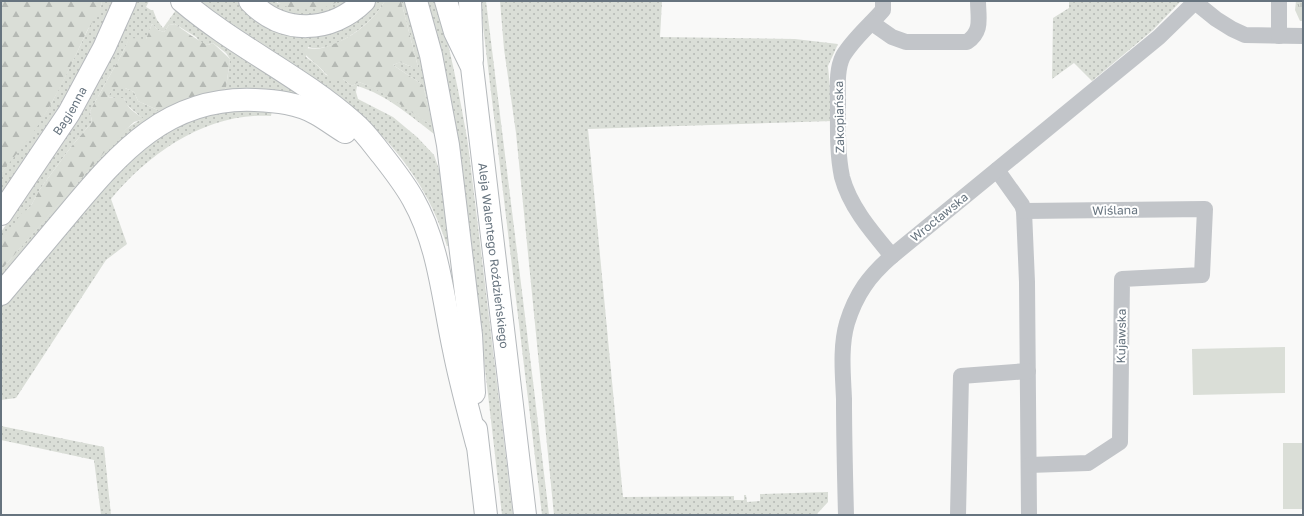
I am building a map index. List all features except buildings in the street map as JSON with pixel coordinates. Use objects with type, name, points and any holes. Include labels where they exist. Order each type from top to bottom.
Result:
[{"type":"main road","name":"Bagienna","points":[[1,214],[72,108],[104,48],[125,1]]},
{"type":"main road","points":[[250,1],[261,12],[286,24],[312,27],[329,24],[350,13],[364,1]]},
{"type":"main road","points":[[416,1],[432,55],[449,153],[472,335],[477,444],[486,515]]},
{"type":"main road","name":"Aleja Walentego Roździeńskiego","points":[[446,1],[455,32],[472,67],[525,515]]},
{"type":"main road","points":[[470,1],[472,67]]},
{"type":"main road","points":[[190,8],[309,89],[363,131],[393,169],[413,199],[432,245],[454,351],[477,444]]},
{"type":"main road","points":[[1,294],[87,191],[125,150],[150,130],[182,112],[201,106],[232,100],[282,102],[316,113],[382,156]]},
{"type":"street","name":"Zakopiańska","points":[[883,1],[883,10],[853,43],[843,57],[839,71],[838,149],[842,177],[848,193],[868,227],[892,256]]},
{"type":"street","points":[[872,22],[892,37],[906,42],[967,42],[974,37],[979,26],[978,1]]},
{"type":"street","points":[[1196,1],[1216,19],[1245,35],[1303,36]]},
{"type":"street","name":"Wrocławska","points":[[846,515],[843,351],[845,331],[851,312],[863,287],[875,270],[1159,37],[1196,1]]},
{"type":"street","points":[[1279,1],[1279,36]]},
{"type":"street","points":[[997,170],[1022,205],[1024,211],[1027,282],[1029,515]]},
{"type":"street","name":"Wiślana","points":[[1024,211],[1205,209]]},
{"type":"street","name":"Kujawska","points":[[1029,466],[1088,462],[1120,442],[1122,279],[1202,275],[1205,209]]},
{"type":"street","points":[[958,515],[961,376],[1028,371]]},
{"type":"green space","points":[[1,1],[102,1],[98,13],[87,31],[64,80],[44,116],[1,173]]},
{"type":"green space","points":[[102,1],[114,1],[105,23],[65,100],[1,197],[1,173],[37,126],[51,104],[101,6]]},
{"type":"green space","points":[[136,1],[149,1],[146,7],[153,10],[157,20],[163,28],[176,10],[300,95],[222,93],[226,88],[230,59],[226,53],[213,43],[208,45],[201,43],[196,37],[175,24],[169,25],[164,32],[158,30],[152,24],[146,39],[129,39],[90,111],[92,122],[71,147],[40,189],[32,204],[1,243],[1,232],[38,179],[125,26]]},
{"type":"green space","points":[[196,1],[237,1],[245,10],[261,23],[373,6],[376,1],[385,1],[376,14],[354,33],[335,44],[326,47],[308,47],[306,57],[318,66],[326,75],[343,79],[352,86],[359,82],[372,87],[392,98],[431,125],[431,118],[423,85],[393,65],[400,62],[412,67],[418,67],[401,1],[405,1],[418,42],[437,136],[399,107],[379,95],[357,86],[356,92],[358,99],[393,117],[417,137],[434,155],[440,172],[451,244],[447,246],[433,209],[414,175],[376,130],[362,117]]},
{"type":"green space","points":[[263,1],[276,1],[277,3],[295,7],[312,8],[333,4],[338,1],[350,1],[320,16],[290,15]]},
{"type":"green space","points":[[276,1],[338,1],[332,5],[316,9],[297,9],[282,5]]},
{"type":"green space","points":[[385,1],[401,1],[418,67],[412,67],[400,62],[393,65],[423,85],[431,118],[431,125],[369,86],[359,82],[352,86],[343,79],[334,81],[301,49],[322,48],[344,39],[370,20]]},
{"type":"green space","points":[[427,1],[437,1],[462,108],[468,144],[513,515],[502,515],[478,309]]},
{"type":"green space","points":[[480,1],[486,1],[549,515],[542,515]]},
{"type":"green space","points":[[500,1],[662,1],[660,37],[795,39],[838,44],[828,66],[833,121],[588,129],[623,497],[734,496],[734,500],[744,500],[744,495],[746,495],[747,502],[760,501],[760,494],[828,492],[828,502],[816,515],[554,515],[516,133],[504,49]]},
{"type":"green space","points":[[1069,1],[1181,1],[1153,30],[1092,81],[1074,63],[1052,79],[1053,18],[1069,8]]},
{"type":"green space","points":[[1296,1],[1303,1],[1303,21],[1300,21],[1295,10]]},
{"type":"green space","points":[[152,24],[158,30],[164,32],[169,25],[175,24],[196,39],[208,45],[213,43],[230,59],[226,88],[222,93],[164,113],[138,101],[134,92],[125,88],[113,88],[108,97],[124,98],[129,107],[144,119],[134,122],[116,139],[1,270],[1,243],[23,211],[27,210],[32,204],[40,189],[71,147],[92,122],[90,111],[124,50],[129,38],[146,39]]},
{"type":"green space","points":[[113,87],[125,88],[134,92],[138,101],[164,113],[1,281],[1,270],[105,150],[127,128],[143,119],[126,104],[124,98],[108,97]]},
{"type":"green space","points":[[272,110],[271,116],[248,116],[225,121],[203,128],[182,138],[162,151],[126,182],[111,199],[127,244],[106,260],[16,398],[1,400],[1,307],[115,173],[167,130],[216,111]]},
{"type":"green space","points":[[1285,347],[1285,393],[1193,395],[1192,349]]},
{"type":"green space","points":[[1,426],[104,447],[111,515],[101,515],[94,460],[1,440]]},
{"type":"green space","points":[[1283,443],[1303,443],[1303,509],[1283,509]]}]
